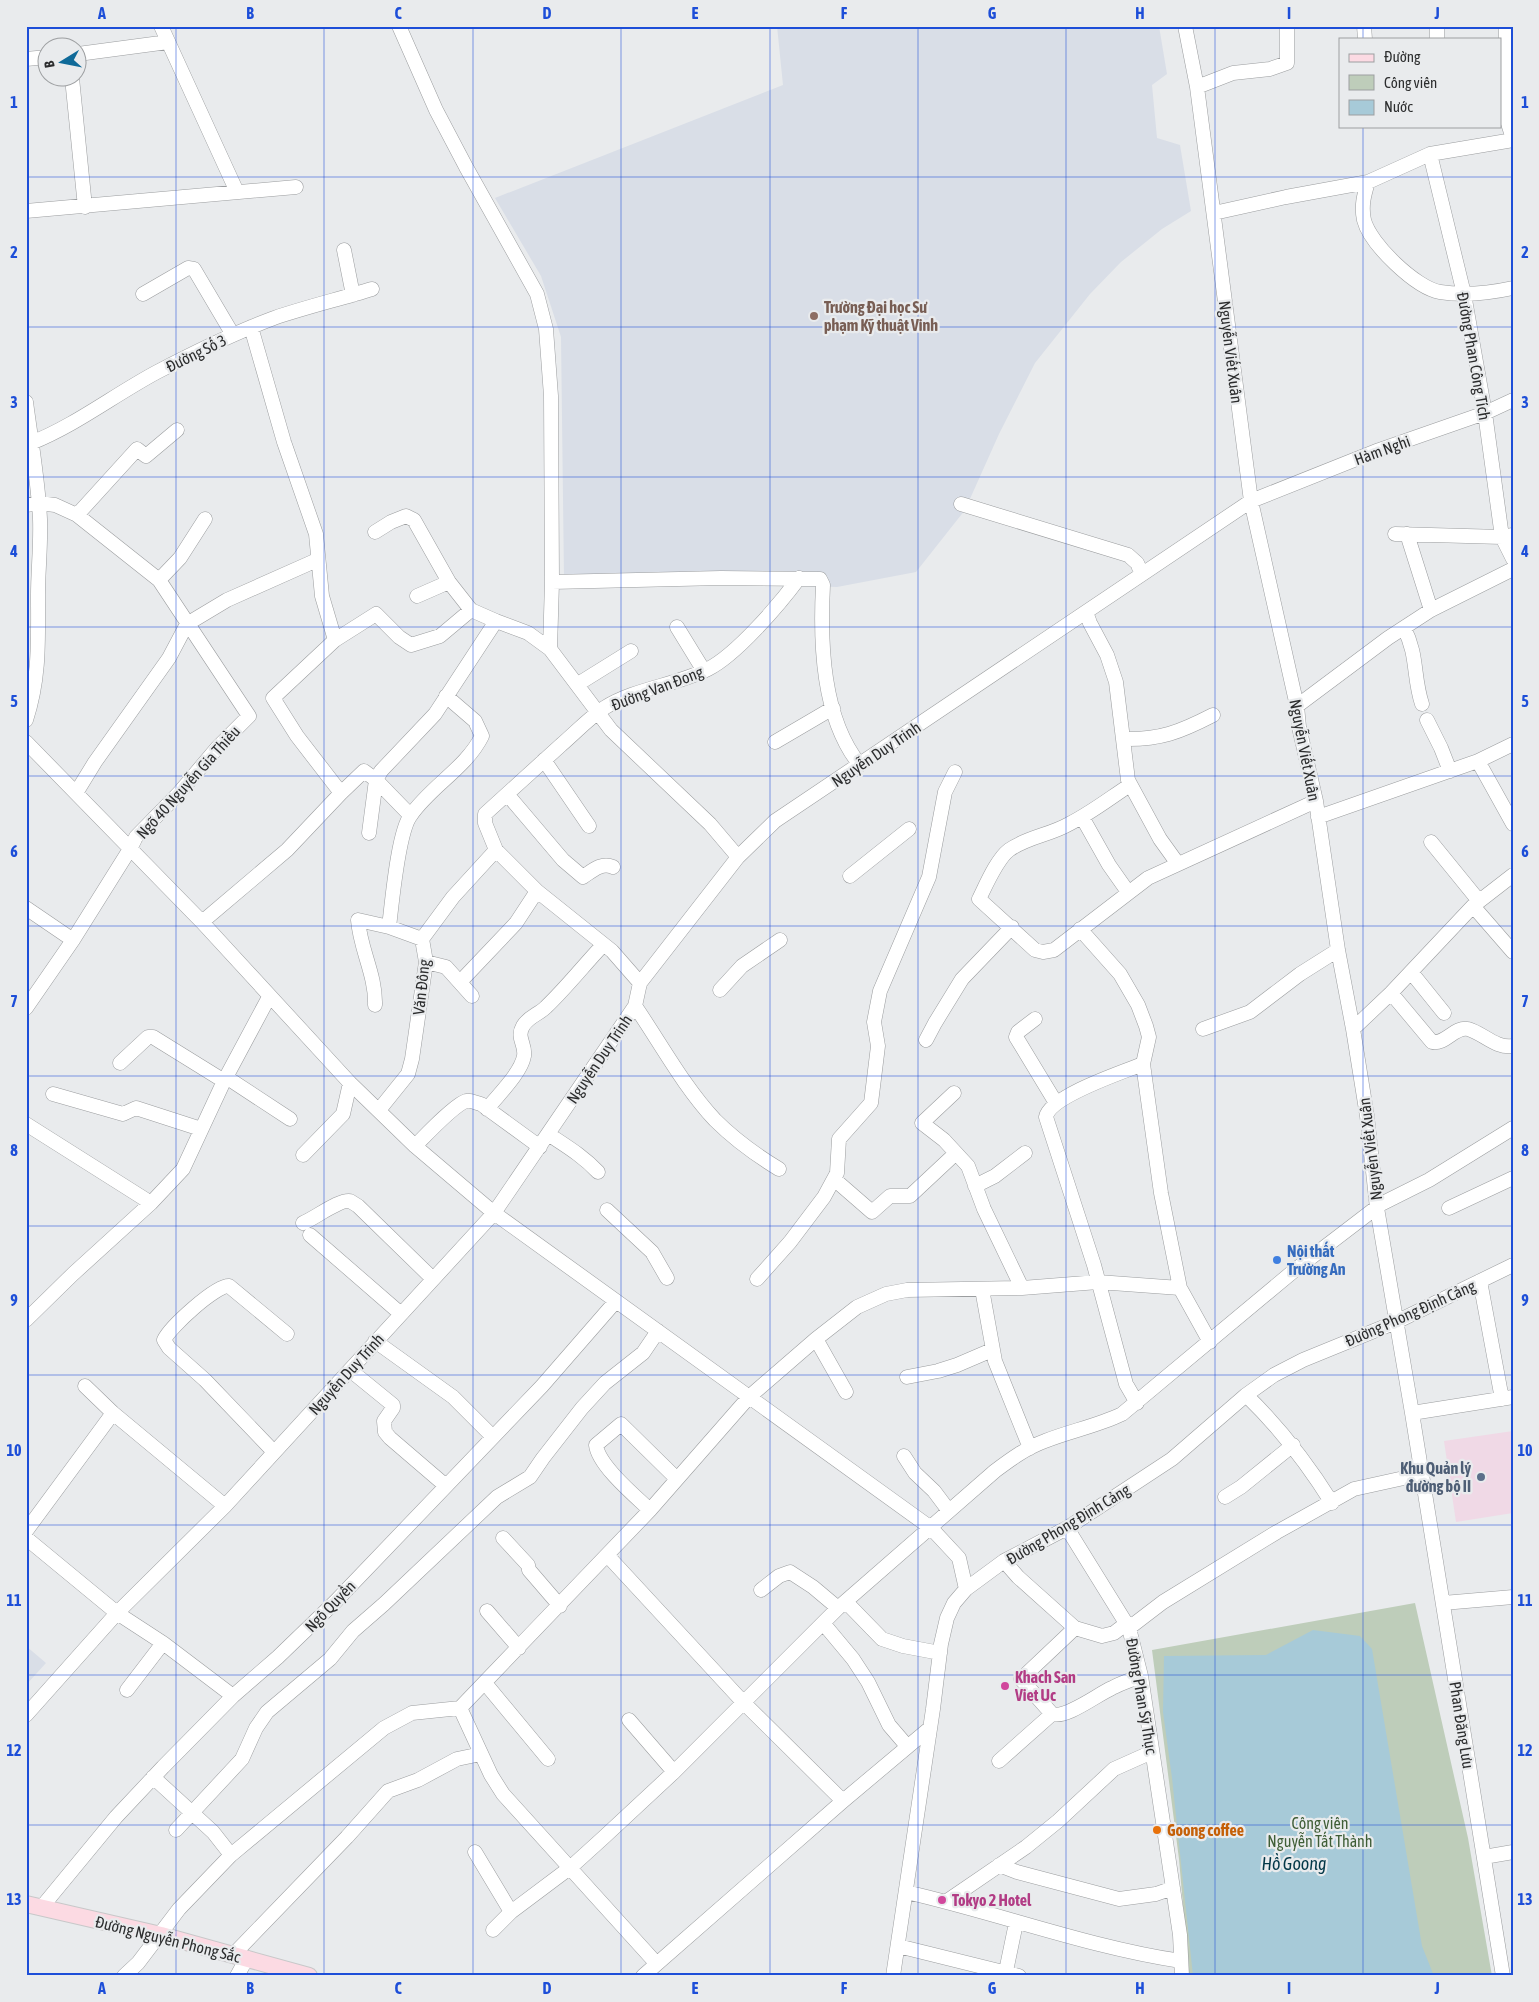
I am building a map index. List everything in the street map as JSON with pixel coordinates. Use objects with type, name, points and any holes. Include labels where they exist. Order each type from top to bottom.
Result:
[{"type":"main road","name":"Đường Nguyễn Phong Sắc","points":[[34,1906],[160,1935],[309,1976]]},
{"type":"street","points":[[161,26],[237,192]]},
{"type":"street","points":[[400,26],[440,118],[537,294],[546,329],[551,396],[552,582],[550,649]]},
{"type":"street","name":"Nguyễn Viết Xuân","points":[[1186,26],[1197,87],[1251,501],[1297,706],[1299,727],[1316,801],[1338,950],[1367,1116],[1377,1208],[1422,1474]]},
{"type":"street","points":[[1197,87],[1233,73],[1270,69],[1287,63],[1287,26]]},
{"type":"street","points":[[1214,213],[1295,195],[1368,182],[1430,154],[1513,140],[1506,117],[1506,26]]},
{"type":"street","points":[[88,53],[168,42]]},
{"type":"street","points":[[73,88],[85,207]]},
{"type":"street","name":"Đường Phan Công Tích","points":[[1430,154],[1464,294],[1507,536],[1513,559]]},
{"type":"street","points":[[1368,182],[1363,199],[1366,228],[1375,243],[1420,284],[1440,292],[1464,294],[1513,288]]},
{"type":"street","points":[[26,212],[296,187]]},
{"type":"street","points":[[344,250],[353,295]]},
{"type":"street","points":[[144,294],[188,268],[194,269],[233,336]]},
{"type":"street","name":"Đường Số 3","points":[[31,443],[62,429],[158,371],[251,327],[372,289]]},
{"type":"street","points":[[251,327],[284,442],[316,534],[317,560],[322,596],[335,640]]},
{"type":"street","name":"Hàm Nghi","points":[[1251,501],[1379,450],[1485,413],[1513,400]]},
{"type":"street","points":[[26,402],[31,443],[32,504],[40,536],[32,560],[38,664],[34,695],[26,720]]},
{"type":"street","points":[[77,515],[137,449],[146,456],[178,430]]},
{"type":"street","name":"Nguyễn Duy Trinh","points":[[26,1715],[117,1613],[225,1506],[376,1342],[432,1278],[494,1213],[635,1006],[640,983],[738,857],[775,821],[1251,501]]},
{"type":"street","points":[[32,504],[55,505],[77,515],[159,580],[187,624]]},
{"type":"street","points":[[966,506],[1128,555],[1137,563],[1142,574]]},
{"type":"street","points":[[375,532],[406,516],[414,520],[449,582],[471,610],[528,633],[550,649],[611,730],[710,824],[738,857]]},
{"type":"street","points":[[159,580],[180,558],[206,519]]},
{"type":"street","points":[[1430,610],[1401,534],[1507,536]]},
{"type":"street","points":[[76,793],[95,762],[169,658],[187,624],[227,600],[317,560]]},
{"type":"street","points":[[1297,706],[1430,610],[1513,569]]},
{"type":"street","name":"Đường Van Đong","points":[[496,850],[485,823],[485,814],[544,760],[598,712],[632,694],[704,671],[729,655],[799,578]]},
{"type":"street","points":[[552,582],[820,579],[823,585],[824,663],[833,708],[844,742],[860,765]]},
{"type":"street","points":[[416,596],[449,582]]},
{"type":"street","points":[[341,792],[297,736],[272,698],[335,640],[376,614],[399,637],[411,645],[440,636],[471,610]]},
{"type":"street","points":[[1086,612],[1112,669],[1118,696],[1125,772],[1160,838],[1178,864]]},
{"type":"street","points":[[369,832],[376,780],[389,762],[424,727],[496,621]]},
{"type":"street","name":"Ngõ 40 Nguyễn Gia Thiều","points":[[26,1008],[74,940],[136,837],[178,793],[216,748],[249,716],[187,624]]},
{"type":"street","points":[[677,627],[704,671]]},
{"type":"street","points":[[1404,628],[1412,643],[1418,691],[1422,704]]},
{"type":"street","points":[[578,684],[631,651]]},
{"type":"street","points":[[390,927],[401,848],[410,815],[467,758],[482,736],[475,721],[446,696]]},
{"type":"street","points":[[776,742],[833,708]]},
{"type":"street","points":[[1123,739],[1152,739],[1186,729],[1213,715]]},
{"type":"street","points":[[1427,720],[1450,771]]},
{"type":"street","points":[[26,742],[202,922],[350,1083],[415,1146],[494,1213],[931,1528],[958,1558],[966,1590]]},
{"type":"street","points":[[1318,817],[1478,761],[1513,744]]},
{"type":"street","points":[[544,760],[589,826]]},
{"type":"street","points":[[1478,761],[1513,824]]},
{"type":"street","points":[[202,922],[287,850],[341,792],[364,771],[376,780],[410,815]]},
{"type":"street","points":[[758,1279],[790,1242],[824,1197],[837,1173],[839,1139],[871,1103],[878,1046],[874,1022],[880,991],[929,877],[945,792],[955,772]]},
{"type":"street","points":[[1130,784],[1082,817],[1062,828],[1026,840],[1004,855],[980,899],[1035,950],[1043,952],[1054,950],[1148,878],[1316,801]]},
{"type":"street","points":[[507,794],[563,860],[582,877],[600,866],[608,865],[613,867]]},
{"type":"street","points":[[1082,817],[1100,851],[1122,886],[1128,892]]},
{"type":"street","points":[[850,876],[909,829]]},
{"type":"street","points":[[1431,842],[1513,952]]},
{"type":"street","points":[[496,850],[537,891],[602,945],[612,951],[640,983]]},
{"type":"street","name":"Văn Đông","points":[[378,1110],[408,1074],[412,1059],[426,962],[422,939],[453,897],[496,850]]},
{"type":"street","points":[[1353,1029],[1391,993],[1476,904],[1513,875]]},
{"type":"street","points":[[460,982],[516,923],[537,891]]},
{"type":"street","points":[[26,908],[74,940]]},
{"type":"street","points":[[375,1004],[375,988],[359,932],[358,920],[390,927],[422,939]]},
{"type":"street","points":[[926,1040],[962,979],[1012,927]]},
{"type":"street","points":[[1080,929],[1120,974],[1138,1006],[1149,1037],[1143,1064],[1161,1193],[1180,1288],[1210,1342]]},
{"type":"street","points":[[720,990],[742,966],[780,940]]},
{"type":"street","points":[[487,1108],[517,1072],[522,1061],[524,1051],[520,1035],[524,1024],[546,1008],[602,945]]},
{"type":"street","points":[[1203,1029],[1250,1012],[1300,974],[1338,950]]},
{"type":"street","points":[[426,962],[446,967],[472,996]]},
{"type":"street","points":[[1411,972],[1444,1013]]},
{"type":"street","points":[[1391,993],[1432,1042],[1438,1043],[1460,1030],[1468,1029],[1501,1045],[1513,1046]]},
{"type":"street","points":[[26,1320],[151,1203],[183,1170],[225,1079],[270,997]]},
{"type":"street","points":[[635,1006],[691,1088],[715,1119],[761,1158],[779,1169]]},
{"type":"street","points":[[1035,1019],[1018,1032],[1016,1037],[1056,1103]]},
{"type":"street","points":[[120,1062],[148,1036],[153,1037],[290,1119]]},
{"type":"street","points":[[1136,1403],[1126,1384],[1094,1265],[1048,1124],[1048,1110],[1056,1103],[1077,1092],[1143,1064]]},
{"type":"street","points":[[303,1155],[343,1114],[350,1083]]},
{"type":"street","points":[[954,1093],[922,1123],[944,1140],[968,1166],[975,1186],[1022,1288]]},
{"type":"street","points":[[53,1094],[123,1114],[136,1108],[201,1129]]},
{"type":"street","points":[[415,1146],[464,1102],[470,1101],[481,1104],[540,1147]]},
{"type":"street","points":[[26,1124],[151,1203]]},
{"type":"street","points":[[493,1930],[512,1912],[571,1867],[674,1772],[842,1605],[1002,1466],[1030,1448],[1060,1436],[1104,1423],[1122,1414],[1296,1269],[1377,1208],[1469,1156],[1513,1128]]},
{"type":"street","points":[[548,1134],[587,1161],[598,1172]]},
{"type":"street","points":[[834,1179],[872,1212],[890,1196],[910,1196],[956,1153]]},
{"type":"street","points":[[975,1186],[994,1176],[1025,1153]]},
{"type":"street","points":[[1449,1208],[1513,1178]]},
{"type":"street","points":[[401,1314],[306,1229],[324,1212],[340,1202],[350,1201],[358,1206],[432,1278]]},
{"type":"street","points":[[607,1210],[652,1252],[667,1278]]},
{"type":"street","name":"Đường Phong Định Cảng","points":[[894,1976],[940,1653],[947,1618],[954,1603],[966,1590],[1004,1561],[1067,1528],[1172,1460],[1246,1395],[1274,1376],[1303,1360],[1396,1322],[1513,1265]]},
{"type":"street","points":[[1412,1412],[1508,1398],[1480,1281]]},
{"type":"street","points":[[124,1976],[138,1963],[179,1909],[231,1855],[384,1728],[412,1713],[460,1708],[560,1606],[650,1510],[750,1397],[816,1339],[857,1307],[886,1294],[907,1290],[1022,1288],[1098,1282],[1180,1288]]},
{"type":"street","points":[[274,1452],[205,1380],[165,1344],[164,1340],[166,1335],[179,1322],[224,1286],[229,1286],[287,1334]]},
{"type":"street","points":[[982,1289],[992,1350],[1001,1379],[1030,1448]]},
{"type":"street","name":"Ngô Quyền","points":[[34,1906],[153,1777],[233,1696],[315,1623],[542,1386],[616,1301]]},
{"type":"street","points":[[176,1830],[242,1759],[256,1728],[267,1712],[330,1659],[353,1631],[497,1498],[530,1477],[582,1408],[605,1383],[643,1353],[658,1331]]},
{"type":"street","points":[[816,1339],[846,1392]]},
{"type":"street","points":[[376,1342],[453,1397],[493,1437]]},
{"type":"street","points":[[907,1377],[958,1365],[992,1350]]},
{"type":"street","points":[[350,1370],[393,1405],[384,1421],[385,1432],[446,1486]]},
{"type":"street","points":[[85,1386],[113,1413],[225,1506]]},
{"type":"street","points":[[1246,1395],[1271,1419],[1293,1445],[1332,1503]]},
{"type":"street","points":[[26,1531],[113,1413]]},
{"type":"street","points":[[650,1510],[606,1465],[596,1449],[596,1445],[600,1440],[621,1424],[677,1479]]},
{"type":"street","points":[[1225,1497],[1241,1487],[1293,1445]]},
{"type":"street","points":[[904,1456],[915,1473],[934,1491],[949,1511]]},
{"type":"street","name":"Đường Phan Sỹ Thục","points":[[1182,1976],[1180,1935],[1141,1676],[1128,1626],[1163,1602],[1277,1532],[1354,1489],[1422,1474]]},
{"type":"street","name":"Phan Đăng Lưu","points":[[1422,1474],[1502,1976]]},
{"type":"street","points":[[1004,1561],[1075,1628],[1102,1636],[1114,1633],[1128,1626],[1067,1528]]},
{"type":"street","points":[[26,1538],[117,1613],[164,1643],[233,1696]]},
{"type":"street","points":[[503,1538],[528,1565],[529,1570],[560,1606]]},
{"type":"street","points":[[607,1555],[743,1702],[843,1801]]},
{"type":"street","points":[[761,1590],[779,1576],[790,1572],[842,1605],[882,1639],[903,1646],[940,1653]]},
{"type":"street","points":[[1443,1603],[1513,1597]]},
{"type":"street","points":[[488,1612],[519,1648]]},
{"type":"street","points":[[823,1623],[854,1659],[868,1682],[889,1725],[907,1746]]},
{"type":"street","points":[[1075,1628],[1021,1679],[1052,1714],[1057,1715],[1069,1711],[1113,1687],[1141,1676]]},
{"type":"street","points":[[127,1690],[164,1643]]},
{"type":"street","points":[[485,1683],[548,1759]]},
{"type":"street","points":[[460,1708],[491,1775],[503,1794],[656,1963]]},
{"type":"street","points":[[999,1761],[1052,1714]]},
{"type":"street","points":[[629,1720],[674,1772]]},
{"type":"street","points":[[643,1976],[843,1801],[930,1728]]},
{"type":"street","points":[[947,1901],[1058,1821],[1114,1769],[1152,1752]]},
{"type":"street","points":[[237,1976],[240,1957],[311,1872],[347,1837],[388,1791],[418,1780],[457,1759],[481,1754]]},
{"type":"street","points":[[153,1777],[213,1832],[231,1855]]},
{"type":"street","points":[[475,1852],[512,1912]]},
{"type":"street","points":[[1484,1857],[1513,1852]]},
{"type":"street","points":[[999,1865],[1110,1898],[1136,1898],[1173,1888]]},
{"type":"street","points":[[906,1892],[947,1901],[1016,1922],[1147,1956],[1181,1960]]},
{"type":"street","points":[[1005,1974],[1016,1922]]},
{"type":"street","points":[[898,1946],[1019,1976]]},
{"type":"shaded area","name":"Trường Đại học Sư phạm Kỹ thuật Vinh","points":[[777,26],[1159,26],[1167,74],[1152,85],[1157,138],[1180,145],[1191,211],[1162,229],[1121,262],[1090,294],[1035,363],[999,434],[965,510],[916,572],[837,587],[564,578],[561,337],[541,276],[495,198],[783,85]]},
{"type":"shaded area","name":"Khu Quản lý đường bộ II","points":[[1513,1431],[1513,1513],[1456,1522],[1444,1441]]},
{"type":"shaded area","points":[[26,1646],[46,1663],[26,1685]]},
{"type":"green space","name":"Hồ Goong","points":[[1415,1603],[1468,1838],[1492,1976],[1189,1976],[1179,1859],[1152,1650]]},
{"type":"water","name":"Hồ Goong","points":[[1313,1630],[1360,1636],[1372,1649],[1422,1946],[1434,1976],[1193,1976],[1163,1712],[1164,1656],[1266,1655]]},
{"type":"place","name":"Trường Đại học Sư phạm Kỹ thuật Vinh","points":[[814,316]]},
{"type":"place","name":"Nội thất Trường An","points":[[1277,1260]]},
{"type":"place","name":"Khu Quản lý đường bộ II","points":[[1481,1477]]},
{"type":"place","name":"Khach San Viet Uc","points":[[1005,1686]]},
{"type":"place","name":"Goong coffee","points":[[1157,1830]]},
{"type":"place","name":"Tokyo 2 Hotel","points":[[942,1900]]},
{"type":"park label","name":"Công viên Nguyễn Tất Thành","points":[[1320,1832]]}]
